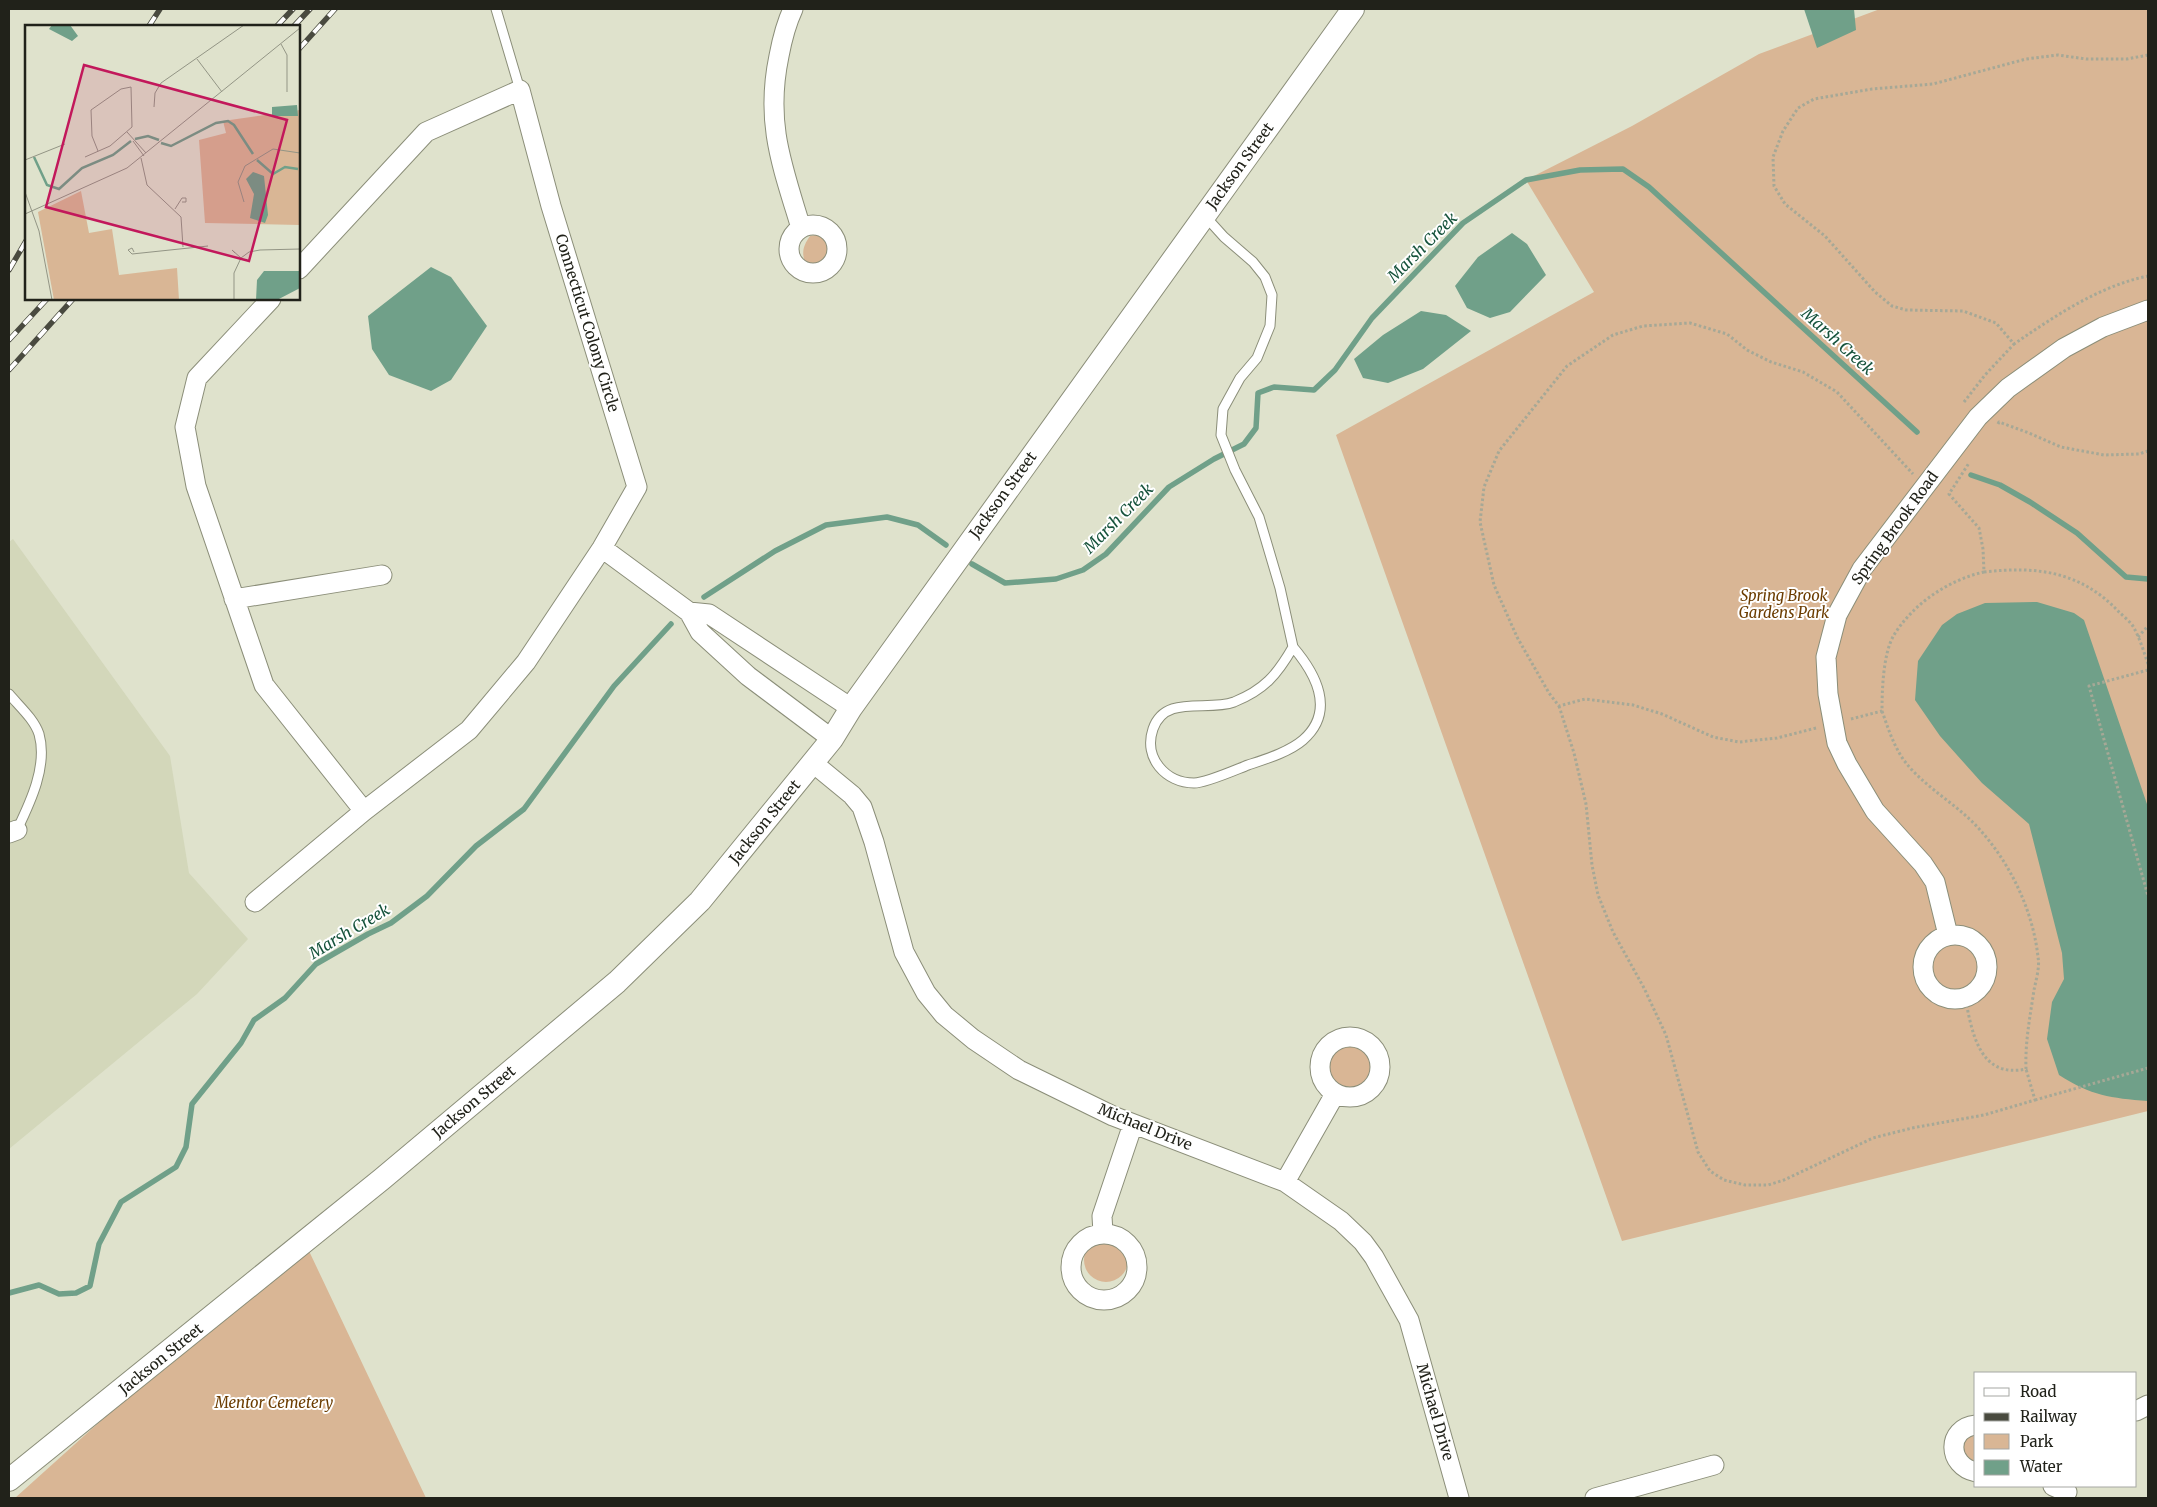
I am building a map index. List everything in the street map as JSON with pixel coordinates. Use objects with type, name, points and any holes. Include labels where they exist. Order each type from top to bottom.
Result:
[{"type":"street","points":[[793,9],[781,46],[773,82],[772,108],[779,152],[801,228]]},
{"type":"street","name":"Jackson Street","points":[[9,1480],[382,1179],[617,982],[700,901],[832,739],[851,708],[1353,9]]},
{"type":"street","points":[[300,268],[426,132],[520,90]]},
{"type":"street","name":"Connecticut Colony Circle","points":[[255,902],[364,811],[469,730],[526,662],[602,548],[637,487],[551,206],[520,90]]},
{"type":"street","points":[[270,300],[197,378],[185,427],[196,486],[264,685],[364,811]]},
{"type":"street","name":"Spring Brook Road","points":[[1948,935],[1935,882],[1923,864],[1875,810],[1847,764],[1837,743],[1828,694],[1826,657],[1837,615],[1862,569],[1924,486],[1978,418],[2008,388],[2064,348],[2103,327],[2148,310]]},
{"type":"street","points":[[602,548],[689,612],[700,632],[748,676],[832,739]]},
{"type":"street","points":[[234,599],[382,575]]},
{"type":"street","points":[[689,612],[709,614],[851,708]]},
{"type":"street","name":"Michael Drive","points":[[812,763],[852,796],[862,807],[874,842],[904,952],[926,993],[944,1015],[973,1039],[1019,1070],[1112,1116],[1285,1182],[1341,1221],[1362,1242],[1374,1257],[1409,1320],[1459,1498]]},
{"type":"street","points":[[1948,935],[1970,938],[1979,944],[1985,953],[1987,974],[1975,992],[1965,997],[1955,999],[1945,997],[1936,992],[1924,975],[1923,965],[1931,946],[1939,939],[1948,935]]},
{"type":"street","points":[[1285,1182],[1335,1094]]},
{"type":"street","points":[[1103,1234],[1102,1216],[1134,1124]]},
{"type":"street","points":[[1974,1426],[1962,1430],[1956,1437],[1954,1446],[1954,1455],[1958,1463],[1966,1469],[1974,1471]]},
{"type":"street","points":[[1595,1498],[1714,1464]]},
{"type":"lane","name":"Connecticut Colony Circle","points":[[496,9],[520,90]]},
{"type":"lane","points":[[1204,216],[1224,237],[1253,262],[1266,277],[1272,295],[1270,326],[1257,358],[1240,378],[1223,408],[1222,435],[1236,470],[1259,517],[1280,588],[1293,647],[1307,664],[1319,689],[1319,715],[1316,726],[1302,741],[1272,756],[1194,783],[1173,778],[1157,768],[1151,750],[1152,730],[1162,714],[1179,706],[1231,703],[1248,696],[1266,686],[1281,668],[1293,647]]},
{"type":"lane","points":[[9,694],[28,716],[39,734],[41,755],[35,793],[13,831]]},
{"type":"path","points":[[2148,55],[2128,59],[2086,59],[2058,55],[2026,59],[1933,84],[1872,89],[1814,100],[1798,108],[1783,131],[1773,157],[1774,186],[1785,204],[1825,236],[1875,292],[1892,306],[1906,310],[1962,311],[1996,323],[2014,344],[2076,304],[2112,287],[2148,276]]},
{"type":"path","points":[[1924,486],[1837,392],[1803,372],[1771,362],[1747,350],[1727,334],[1690,322],[1643,326],[1613,335],[1567,366],[1499,451],[1484,487],[1480,522],[1494,585],[1517,637],[1549,693],[1559,706],[1574,753],[1586,804],[1592,865],[1598,895],[1613,932],[1644,988],[1666,1035],[1698,1152],[1710,1171],[1724,1180],[1745,1184],[1768,1185],[1784,1180],[1873,1138],[1912,1128],[1984,1115],[2148,1068]]},
{"type":"path","points":[[1994,430],[1999,422],[2061,447],[2104,455],[2139,454],[2148,451]]},
{"type":"path","points":[[1970,461],[1949,494],[1979,528],[1983,549],[1984,572]]},
{"type":"path","points":[[2035,1100],[2026,1069],[2026,1048],[2039,959],[2034,936],[2015,879],[1982,831],[1959,809],[1925,782],[1905,761],[1892,740],[1882,711],[1882,678],[1893,636],[1916,608],[1941,589],[1967,576],[2005,570],[2048,571],[2077,581],[2108,600],[2134,627],[2148,664]]},
{"type":"path","points":[[2138,637],[2148,626]]},
{"type":"path","points":[[2148,670],[2089,686],[2148,896]]},
{"type":"path","points":[[1559,706],[1586,699],[1633,705],[1662,714],[1714,737],[1739,742],[1777,738],[1882,711]]},
{"type":"path","points":[[1965,997],[1972,1029],[1983,1055],[1994,1066],[2014,1072],[2026,1069]]},
{"type":"shaded area","points":[[13,539],[170,756],[189,873],[248,939],[197,994],[9,1149],[9,542]]},
{"type":"green space","name":"Spring Brook Gardens Park","points":[[1880,9],[2148,9],[2148,1111],[1622,1241],[1336,435],[1594,292],[1526,180],[1632,126],[1759,54]]},
{"type":"green space","points":[[817,235],[828,238],[831,243],[831,253],[820,262],[806,265],[803,253],[804,246],[810,236]]},
{"type":"green space","points":[[1354,1044],[1366,1050],[1371,1057],[1371,1075],[1366,1082],[1359,1087],[1346,1088],[1338,1085],[1331,1078],[1328,1062],[1331,1054],[1338,1047]]},
{"type":"green space","points":[[1110,1238],[1122,1244],[1127,1251],[1127,1269],[1122,1276],[1115,1281],[1102,1282],[1094,1279],[1087,1272],[1084,1256],[1087,1248],[1094,1241]]},
{"type":"green space","name":"Mentor Cemetery","points":[[309,1251],[426,1498],[15,1498],[115,1408]]},
{"type":"green space","points":[[1974,1431],[1974,1463],[1962,1454],[1963,1439]]},
{"type":"water","points":[[1804,9],[1854,9],[1856,30],[1817,48]]},
{"type":"water","points":[[1512,233],[1527,244],[1546,275],[1510,312],[1490,318],[1467,308],[1455,286],[1478,257]]},
{"type":"water","points":[[431,267],[451,277],[487,326],[451,380],[431,391],[389,375],[372,349],[368,316]]},
{"type":"water","points":[[1421,311],[1446,315],[1471,331],[1423,369],[1388,383],[1363,378],[1354,359],[1383,335]]},
{"type":"water","points":[[2037,602],[2074,613],[2084,620],[2148,807],[2148,1101],[2102,1095],[2081,1088],[2059,1075],[2047,1039],[2052,1002],[2064,979],[2062,953],[2029,824],[1982,783],[1940,736],[1915,700],[1918,661],[1942,625],[1957,614],[1985,603]]},
{"type":"waterway","name":"Marsh Creek","points":[[972,564],[1005,583],[1056,579],[1083,570],[1106,554],[1169,487],[1214,459],[1244,444],[1256,428],[1258,393],[1274,387],[1314,390],[1335,370],[1372,318],[1463,223],[1526,180],[1580,170],[1623,169],[1649,187],[1917,432]]},
{"type":"waterway","name":"Marsh Creek","points":[[1971,475],[2000,485],[2030,502],[2077,533],[2126,577],[2148,579]]},
{"type":"waterway","name":"Marsh Creek","points":[[704,597],[775,551],[826,525],[887,517],[918,525],[946,545]]},
{"type":"waterway","name":"Marsh Creek","points":[[9,1293],[39,1285],[59,1294],[76,1293],[90,1286],[99,1244],[121,1202],[176,1167],[186,1147],[192,1104],[241,1043],[254,1020],[285,998],[316,964],[391,923],[427,896],[476,846],[524,809],[614,686],[671,624]]},
{"type":"railway","points":[[150,25],[160,9]]},
{"type":"railway","points":[[278,25],[293,9]]},
{"type":"railway","points":[[295,25],[310,9]]},
{"type":"railway","points":[[300,48],[335,9]]},
{"type":"railway","points":[[9,270],[25,243]]},
{"type":"railway","points":[[9,340],[46,300]]},
{"type":"railway","points":[[9,370],[72,300]]}]
